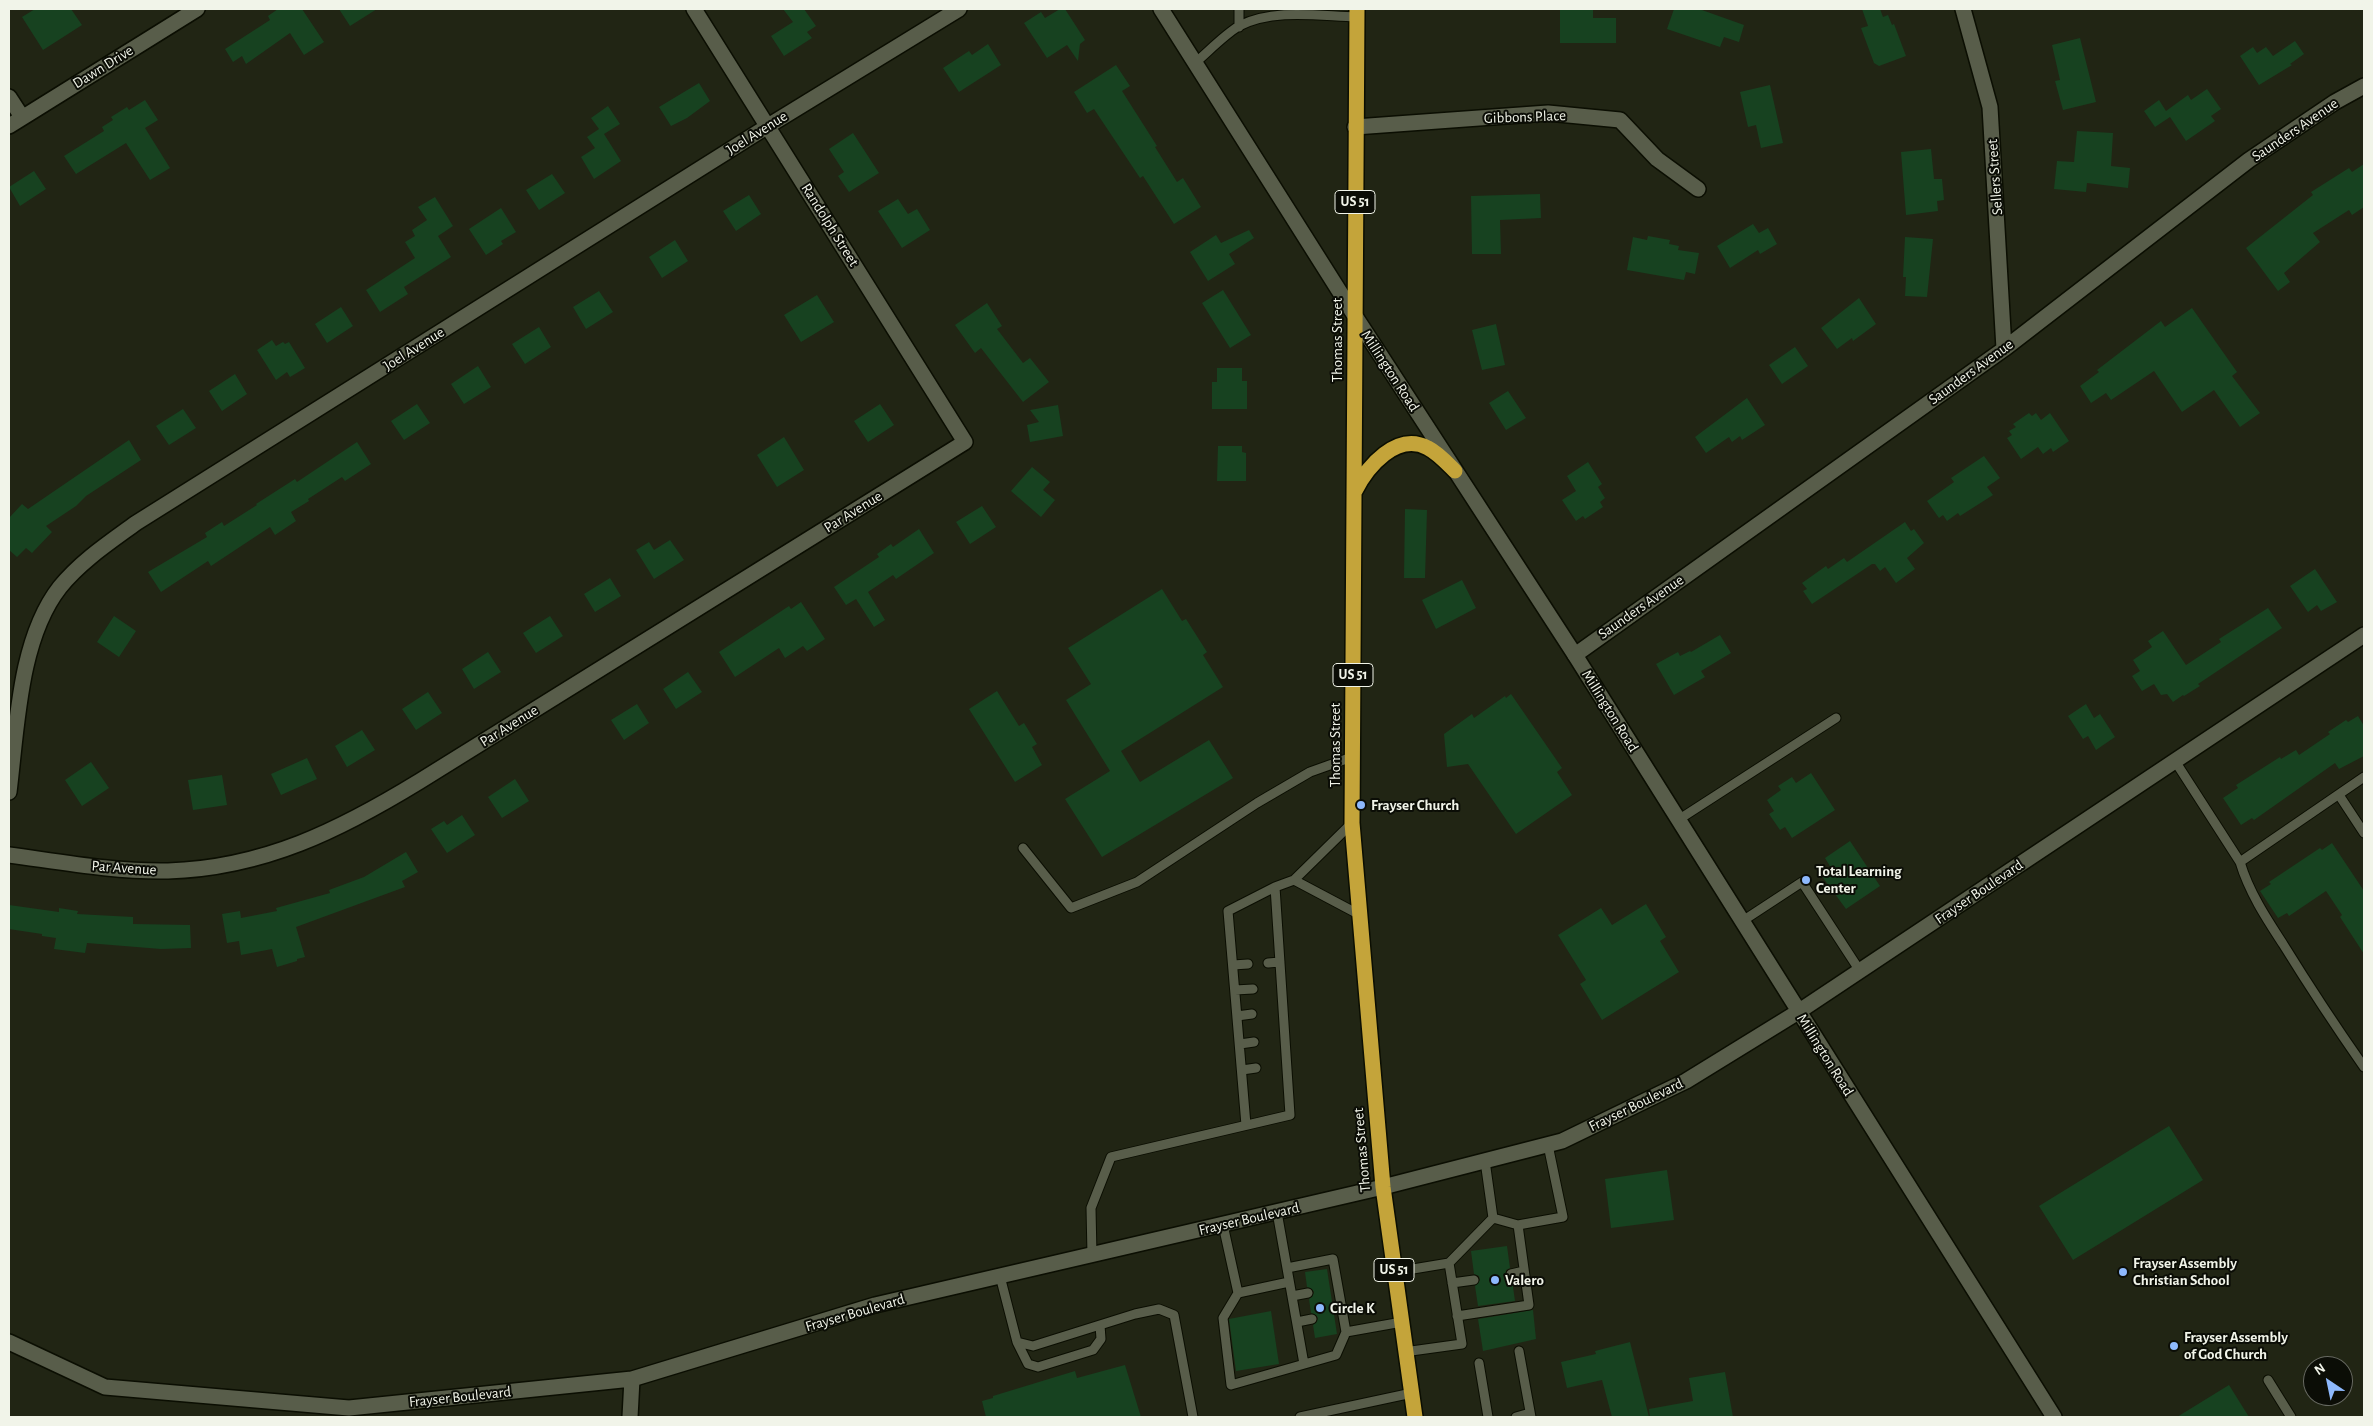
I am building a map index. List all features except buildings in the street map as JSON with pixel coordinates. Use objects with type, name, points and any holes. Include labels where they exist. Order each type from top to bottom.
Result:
[{"type":"highway","name":"Thomas Street","points":[[1356,13],[1352,823],[1383,1187],[1402,1322],[1404,1352],[1415,1417]]},
{"type":"highway","points":[[1354,495],[1362,477],[1373,464],[1387,452],[1403,446],[1417,444],[1428,448],[1455,471]]},
{"type":"street","name":"Dawn Drive","points":[[9,126],[197,9]]},
{"type":"street","name":"Randolph Street","points":[[694,9],[965,442]]},
{"type":"street","name":"Joel Avenue","points":[[9,792],[26,667],[34,635],[44,611],[61,587],[84,563],[136,524],[768,126],[959,9]]},
{"type":"street","name":"Millington Road","points":[[1161,9],[1355,316],[1575,655],[2054,1417]]},
{"type":"street","name":"Sellers Street","points":[[1963,9],[1990,107],[2004,349]]},
{"type":"street","name":"Saunders Avenue","points":[[1575,655],[2004,349],[2249,160],[2335,102],[2364,86]]},
{"type":"street","points":[[9,96],[22,117]]},
{"type":"street","name":"Gibbons Place","points":[[1356,126],[1548,113],[1620,120],[1656,158],[1698,189]]},
{"type":"street","name":"Par Avenue","points":[[9,855],[113,868],[168,871],[225,866],[252,860],[320,836],[362,815],[420,781],[965,442]]},
{"type":"street","name":"Frayser Boulevard","points":[[9,1342],[105,1386],[349,1408],[632,1379],[875,1305],[1383,1187],[1562,1141],[1686,1081],[1798,1012],[2364,635]]},
{"type":"street","points":[[630,1417],[632,1379]]},
{"type":"lane","points":[[1239,26],[1240,9]]},
{"type":"lane","points":[[1195,63],[1239,26],[1265,17],[1284,12],[1356,13]]},
{"type":"lane","points":[[1678,820],[1836,718]]},
{"type":"lane","points":[[1023,848],[1071,908],[1137,882],[1257,803],[1310,772],[1352,757]]},
{"type":"lane","points":[[2175,761],[2240,862],[2247,884],[2276,933],[2323,1009],[2364,1067]]},
{"type":"lane","points":[[2240,862],[2364,777]]},
{"type":"lane","points":[[2339,795],[2364,832]]},
{"type":"lane","points":[[1246,1125],[1228,911],[1275,887],[1294,880],[1352,823]]},
{"type":"lane","points":[[1294,880],[1360,915]]},
{"type":"lane","points":[[1742,922],[1802,882],[1860,971]]},
{"type":"lane","points":[[1092,1255],[1091,1208],[1111,1157],[1290,1115],[1281,1040],[1283,1012],[1275,887]]},
{"type":"lane","points":[[1268,963],[1280,962]]},
{"type":"lane","points":[[1233,965],[1248,964]]},
{"type":"lane","points":[[1270,988],[1281,987]]},
{"type":"lane","points":[[1235,990],[1253,989]]},
{"type":"lane","points":[[1273,1013],[1283,1012]]},
{"type":"lane","points":[[1237,1016],[1252,1014]]},
{"type":"lane","points":[[1240,1044],[1254,1042]]},
{"type":"lane","points":[[1242,1070],[1256,1068]]},
{"type":"lane","points":[[1493,1218],[1518,1225],[1563,1217],[1548,1144]]},
{"type":"lane","points":[[1484,1161],[1493,1218]]},
{"type":"lane","points":[[1277,1212],[1304,1364]]},
{"type":"lane","points":[[1395,1272],[1450,1263],[1493,1218]]},
{"type":"lane","points":[[1223,1224],[1238,1293],[1223,1318],[1231,1385],[1336,1355],[1346,1332],[1338,1315],[1334,1288],[1333,1258],[1287,1268]]},
{"type":"lane","points":[[1457,1316],[1529,1305],[1518,1225]]},
{"type":"lane","points":[[1404,1352],[1462,1344],[1450,1263]]},
{"type":"lane","points":[[1511,1274],[1524,1271]]},
{"type":"lane","points":[[1000,1276],[1017,1342],[1028,1364],[1038,1367],[1093,1350],[1101,1339],[1100,1325]]},
{"type":"lane","points":[[1452,1283],[1474,1280]]},
{"type":"lane","points":[[1238,1293],[1290,1282]]},
{"type":"lane","points":[[1292,1296],[1308,1293]]},
{"type":"lane","points":[[1017,1342],[1033,1346],[1134,1314],[1159,1309],[1174,1315],[1193,1417]]},
{"type":"lane","points":[[1297,1322],[1312,1319]]},
{"type":"lane","points":[[1346,1332],[1402,1322]]},
{"type":"lane","points":[[1516,1417],[1530,1415],[1519,1352]]},
{"type":"lane","points":[[1480,1363],[1488,1417]]},
{"type":"lane","points":[[2268,1380],[2291,1417]]},
{"type":"lane","points":[[1300,1417],[1412,1393]]},
{"type":"place","name":"Frayser Church","points":[[1361,805]]},
{"type":"place","name":"Total Learning Center","points":[[1806,880]]},
{"type":"place","name":"Frayser Assembly Christian School","points":[[2123,1272]]},
{"type":"place","name":"Valero","points":[[1495,1280]]},
{"type":"place","name":"Circle K","points":[[1320,1308]]},
{"type":"place","name":"Frayser Assembly of God Church","points":[[2174,1346]]}]
